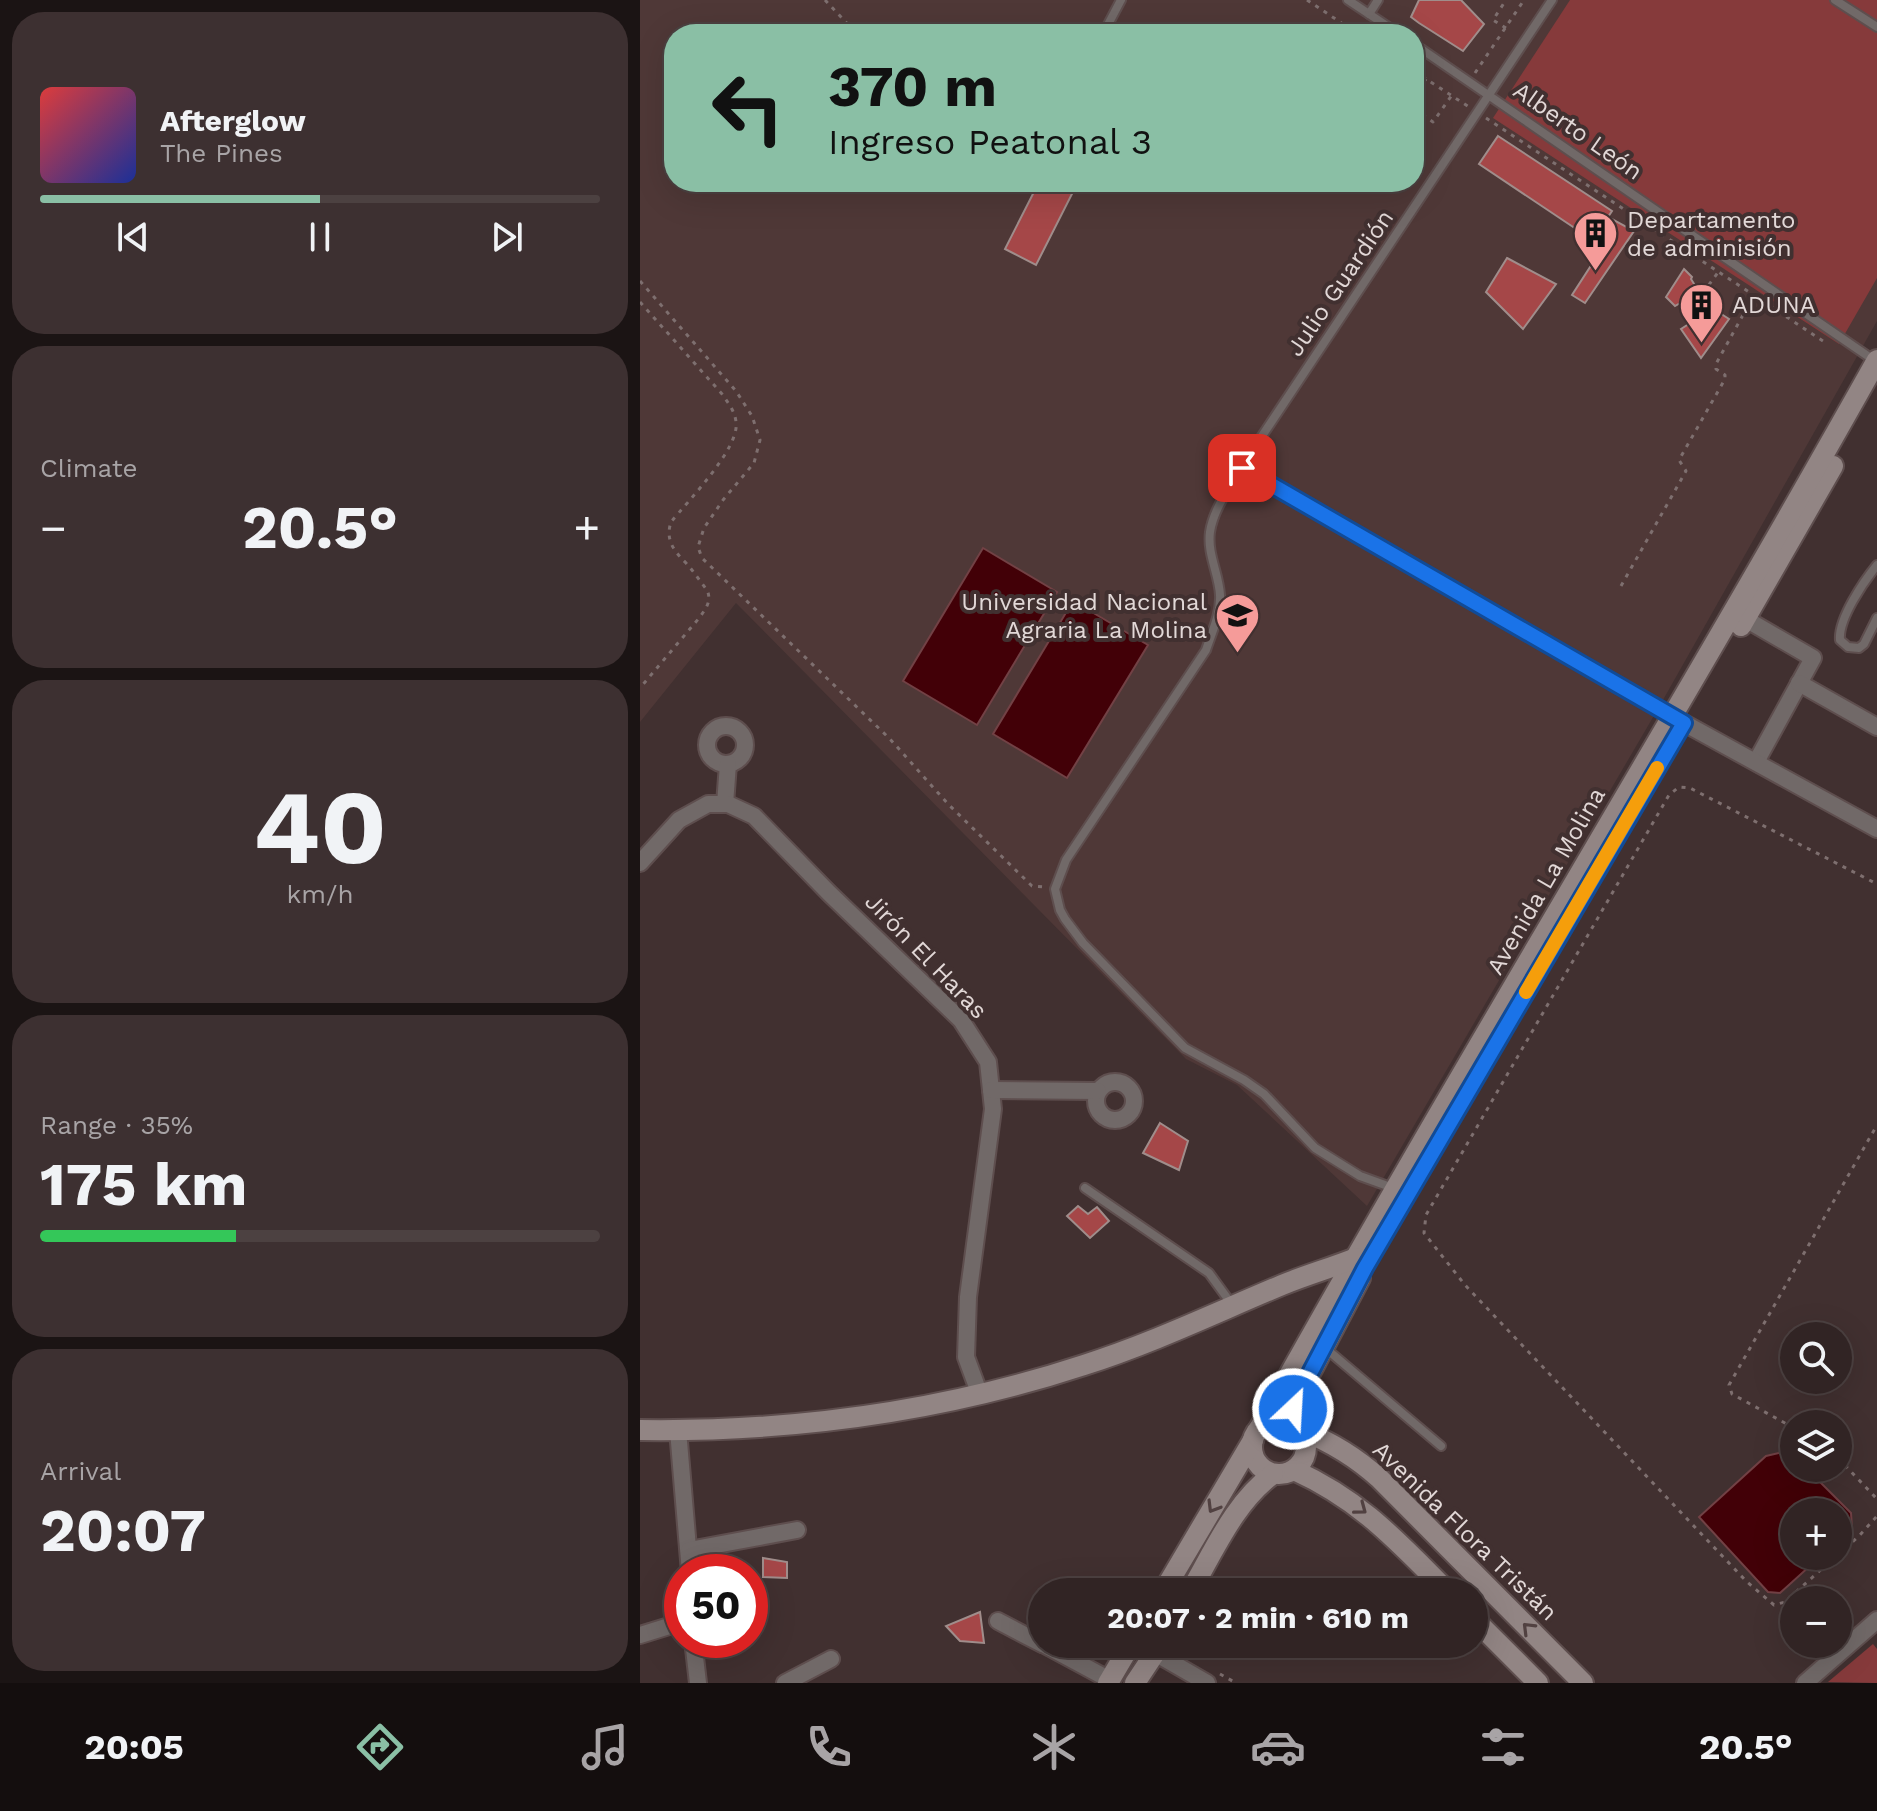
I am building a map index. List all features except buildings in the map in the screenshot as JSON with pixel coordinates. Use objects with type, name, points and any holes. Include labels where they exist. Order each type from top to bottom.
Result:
[{"type":"main road","name":"Avenida La Molina","points":[[1739,615],[1876,361]]},
{"type":"main road","name":"Avenida La Molina","points":[[1171,1578],[1328,1307],[1360,1263],[1739,615],[1877,388]]},
{"type":"main road","name":"Avenida La Molina","points":[[1296,1426],[1296,1400],[1396,1189],[1678,720]]},
{"type":"main road","points":[[640,1430],[726,1429],[820,1422],[980,1395],[1096,1361],[1184,1329],[1283,1284],[1360,1263]]},
{"type":"main road","points":[[1283,1284],[1299,1282],[1314,1288],[1328,1307]]},
{"type":"main road","points":[[1198,1578],[1239,1508],[1255,1489],[1283,1472],[1301,1464],[1305,1456],[1305,1438],[1296,1426],[1277,1419],[1270,1421],[1256,1434],[1252,1452],[1255,1460],[1266,1471],[1283,1472],[1335,1491],[1369,1515],[1434,1578]]},
{"type":"main road","name":"Avenida Flora Tristán","points":[[1296,1426],[1333,1444],[1365,1465],[1583,1683]]},
{"type":"main road","points":[[1488,1633],[1538,1683]]},
{"type":"main road","points":[[1109,1682],[1123,1658]]},
{"type":"main road","points":[[1135,1683],[1152,1658]]},
{"type":"street","points":[[1739,615],[1813,658],[1756,762]]},
{"type":"street","points":[[1799,683],[1877,727]]},
{"type":"street","points":[[1678,720],[1877,829]]},
{"type":"street","points":[[640,863],[679,820],[708,804],[725,804],[728,764]]},
{"type":"street","name":"Jirón El Haras","points":[[725,804],[754,816],[961,1020],[988,1062],[993,1109],[968,1297],[966,1357],[980,1395]]},
{"type":"street","points":[[991,1090],[1098,1091]]},
{"type":"street","points":[[678,1430],[689,1554]]},
{"type":"street","points":[[689,1550],[797,1530]]},
{"type":"street","points":[[1805,1683],[1877,1620]]},
{"type":"street","points":[[998,1621],[1028,1637]]},
{"type":"street","points":[[640,1635],[664,1628]]},
{"type":"street","points":[[695,1658],[698,1683]]},
{"type":"street","points":[[1067,1658],[1109,1682]]},
{"type":"street","points":[[1171,1658],[1207,1683]]},
{"type":"street","points":[[785,1683],[831,1659]]},
{"type":"lane","points":[[1108,24],[1121,0]]},
{"type":"lane","points":[[1348,0],[1384,24]]},
{"type":"lane","points":[[1369,14],[1378,0]]},
{"type":"lane","name":"Julio Guardión","points":[[1424,192],[1552,0]]},
{"type":"lane","points":[[1835,0],[1874,26],[1877,15]]},
{"type":"lane","name":"Alberto León","points":[[1424,51],[1876,361]]},
{"type":"lane","name":"Julio Guardión","points":[[1055,889],[1066,860],[1206,650],[1218,614],[1220,594],[1210,549],[1210,530],[1229,489],[1424,192]]},
{"type":"lane","points":[[1242,468],[1678,720]]},
{"type":"lane","points":[[1877,565],[1866,579],[1839,630],[1840,640],[1848,647],[1859,648],[1877,618]]},
{"type":"lane","points":[[1055,889],[1060,910],[1083,943],[1185,1048],[1264,1094],[1315,1148],[1360,1176],[1396,1189]]},
{"type":"lane","points":[[1085,1188],[1209,1273],[1233,1307]]},
{"type":"lane","points":[[1323,1346],[1441,1446]]},
{"type":"path","points":[[825,0],[848,24]]},
{"type":"path","points":[[1307,0],[1343,24]]},
{"type":"path","points":[[1506,0],[1493,20],[1506,28]]},
{"type":"path","points":[[1470,81],[1524,0]]},
{"type":"path","points":[[1424,82],[1426,79],[1452,95],[1823,341]]},
{"type":"path","points":[[1424,116],[1433,122],[1452,95]]},
{"type":"path","points":[[1697,301],[1719,271]]},
{"type":"path","points":[[640,281],[736,391],[752,416],[760,440],[754,463],[704,528],[698,547],[702,558],[890,739],[948,804],[1032,886],[1055,889]]},
{"type":"path","points":[[1621,586],[1686,471],[1679,460],[1725,379],[1725,375],[1716,369],[1716,364],[1754,295]]},
{"type":"path","points":[[640,302],[722,394],[733,410],[737,425],[733,442],[671,522],[668,532],[678,556],[707,590],[710,596],[708,605],[640,688]]},
{"type":"path","points":[[1820,1570],[1785,1602],[1774,1605],[1746,1581],[1465,1285],[1424,1233],[1426,1215],[1669,795],[1679,787],[1690,788],[1877,884]]},
{"type":"path","points":[[1780,1420],[1732,1394],[1729,1385],[1877,1125]]},
{"type":"path","points":[[1852,1473],[1877,1499]]},
{"type":"path","points":[[1852,1542],[1877,1516]]},
{"type":"shaded area","name":"Universidad Nacional Agraria La Molina","points":[[640,0],[1877,0],[1877,321],[1659,707],[1367,1206],[1237,1085],[1186,1059],[736,603],[640,722]]},
{"type":"shaded area","points":[[1570,0],[1877,0],[1877,278],[1839,344],[1493,118]]},
{"type":"shaded area","points":[[983,548],[1057,592],[977,725],[903,681]]},
{"type":"shaded area","points":[[1073,601],[1148,645],[1067,778],[993,734]]},
{"type":"shaded area","points":[[1780,1453],[1780,1482],[1820,1482],[1836,1498],[1780,1498],[1780,1570],[1805,1570],[1788,1586],[1780,1586],[1780,1593],[1768,1592],[1699,1517],[1766,1456]]},
{"type":"shaded area","points":[[1873,1644],[1877,1649],[1877,1683],[1828,1682]]},
{"type":"slow traffic","points":[[1526,992],[1657,768]]},
{"type":"place","name":"Departamento de adminisión","points":[[1596,273]]},
{"type":"place","name":"ADUNA","points":[[1701,344]]},
{"type":"place","name":"Universidad Nacional Agraria La Molina","points":[[1238,655]]},
{"type":"route","points":[[1242,468],[1684,723],[1365,1268],[1293,1409]]}]
